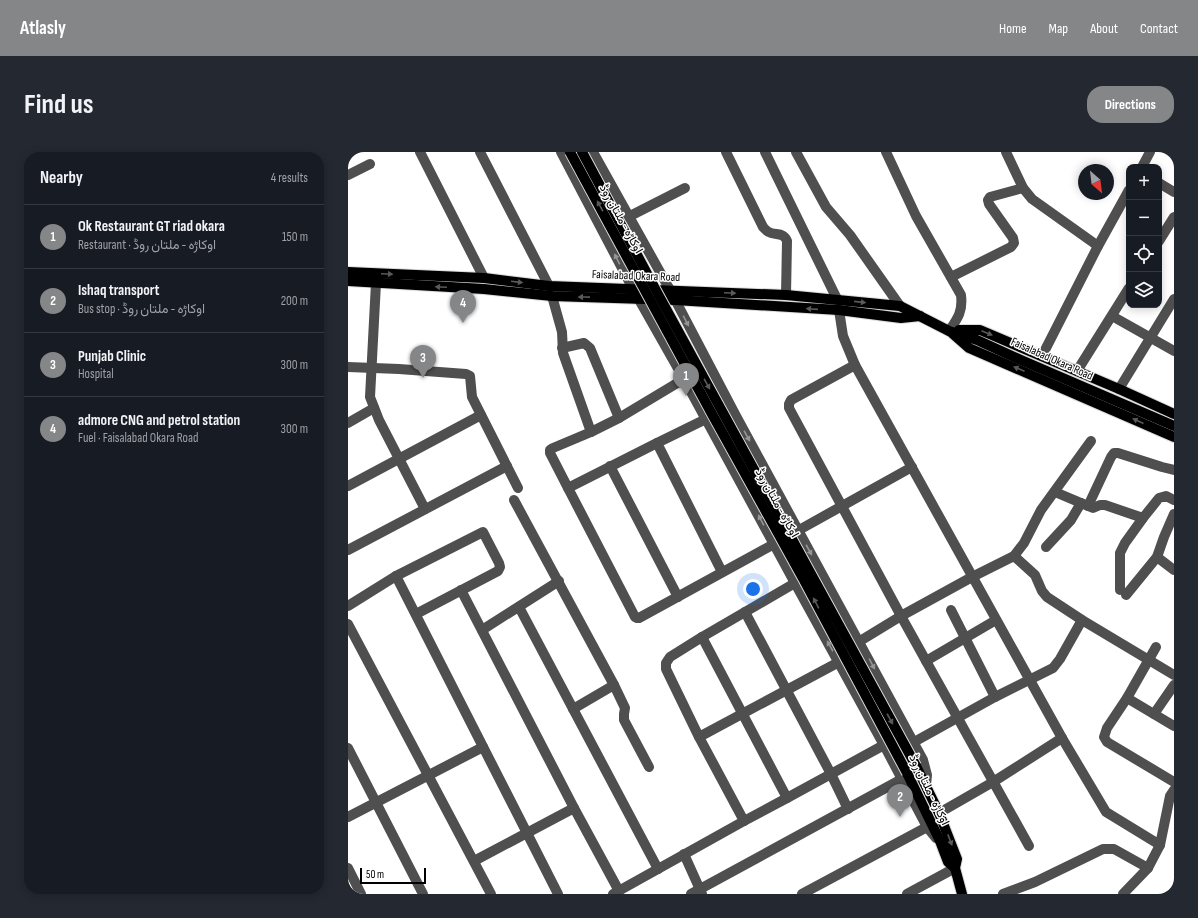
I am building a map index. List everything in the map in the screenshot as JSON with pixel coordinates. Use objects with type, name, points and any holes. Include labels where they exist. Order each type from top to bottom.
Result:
[{"type":"main road","name":"اوکاڑہ - ملتان روڈ","points":[[570,152],[804,580],[940,841],[948,862],[955,868]]},
{"type":"main road","name":"اوکاڑہ - ملتان روڈ","points":[[582,152],[926,785],[957,859],[955,868],[962,894]]},
{"type":"main road","name":"Faisalabad Okara Road","points":[[348,272],[484,278],[549,286],[786,295],[900,306],[949,330],[977,340],[1174,426]]},
{"type":"main road","name":"Faisalabad Okara Road","points":[[348,282],[484,290],[552,296],[675,300],[839,310],[900,318],[920,316]]},
{"type":"main road","points":[[949,330],[980,330],[1174,414]]},
{"type":"main road","points":[[949,330],[968,348],[1174,436]]},
{"type":"street","points":[[420,152],[484,278]]},
{"type":"street","points":[[480,152],[549,286]]},
{"type":"street","points":[[561,152],[590,205],[632,289],[706,418],[884,745],[905,776],[927,827],[940,841]]},
{"type":"street","points":[[726,152],[763,227],[770,233],[783,235],[786,238],[786,295]]},
{"type":"street","points":[[765,152],[837,299]]},
{"type":"street","points":[[796,152],[826,207],[850,235],[900,306]]},
{"type":"street","points":[[886,152],[916,216],[961,295],[962,305],[959,315],[949,330]]},
{"type":"street","points":[[1006,152],[1023,188],[1032,199],[1098,246]]},
{"type":"street","points":[[1144,164],[1150,152]]},
{"type":"street","points":[[597,153],[628,217],[670,290],[798,530],[914,742],[925,765],[927,775],[926,785]]},
{"type":"street","points":[[348,175],[370,164]]},
{"type":"street","points":[[1162,185],[1174,192]]},
{"type":"street","points":[[628,217],[685,188]]},
{"type":"street","points":[[951,277],[1011,247],[1014,243],[1013,238],[989,204],[988,200],[990,197],[1023,188]]},
{"type":"street","points":[[1042,356],[1098,246],[1126,195]]},
{"type":"street","points":[[1162,236],[1174,217]]},
{"type":"street","points":[[376,283],[370,398],[425,509]]},
{"type":"street","points":[[1077,371],[1126,293]]},
{"type":"street","points":[[552,296],[562,332],[563,353],[591,432]]},
{"type":"street","points":[[1118,389],[1174,300]]},
{"type":"street","points":[[839,310],[843,336],[855,365],[1062,738],[1106,812],[1160,845]]},
{"type":"street","points":[[1112,316],[1174,352]]},
{"type":"street","points":[[562,348],[584,343],[590,348],[619,418]]},
{"type":"street","points":[[855,365],[791,400],[788,404],[789,408],[901,616],[1029,846]]},
{"type":"street","points":[[348,367],[466,374],[470,376],[472,397],[518,488]]},
{"type":"street","points":[[684,379],[619,418],[550,450],[550,453],[635,617],[639,618],[774,544]]},
{"type":"street","points":[[348,423],[374,408]]},
{"type":"street","points":[[348,486],[481,415]]},
{"type":"street","points":[[568,488],[706,418]]},
{"type":"street","points":[[860,641],[901,616],[1014,556],[1024,542],[1041,510],[1091,442]]},
{"type":"street","points":[[657,443],[722,572]]},
{"type":"street","points":[[1046,547],[1084,505],[1114,453],[1174,470]]},
{"type":"street","points":[[348,550],[507,466]]},
{"type":"street","points":[[610,466],[678,597]]},
{"type":"street","points":[[798,530],[912,467]]},
{"type":"street","points":[[1055,492],[1092,508],[1100,504],[1143,518]]},
{"type":"street","points":[[1174,500],[1166,496],[1159,498],[1125,543],[1120,553],[1123,593],[1157,557],[1174,514]]},
{"type":"street","points":[[514,500],[614,684],[625,708],[624,720],[649,767]]},
{"type":"street","points":[[348,606],[396,576],[483,532],[499,563],[500,568],[498,571],[416,614]]},
{"type":"street","points":[[1014,556],[1035,575],[1042,591],[1047,597],[1082,620],[1174,675]]},
{"type":"street","points":[[1157,557],[1174,570]]},
{"type":"street","points":[[396,576],[558,894]]},
{"type":"street","points":[[482,630],[559,581]]},
{"type":"street","points":[[744,820],[699,737],[666,669],[666,663],[670,657],[702,637],[795,583]]},
{"type":"street","points":[[461,590],[616,892],[744,820],[884,745]]},
{"type":"street","points":[[519,607],[658,869]]},
{"type":"street","points":[[951,610],[995,696]]},
{"type":"street","points":[[745,612],[848,808]]},
{"type":"street","points":[[926,660],[996,620]]},
{"type":"street","points":[[914,742],[995,696],[1053,668],[1060,659],[1082,620]]},
{"type":"street","points":[[348,624],[491,894]]},
{"type":"street","points":[[702,637],[787,798]]},
{"type":"street","points":[[1156,647],[1127,698],[1106,728],[1104,737],[1108,742],[1174,782]]},
{"type":"street","points":[[699,737],[839,662]]},
{"type":"street","points":[[573,709],[614,684]]},
{"type":"street","points":[[1154,714],[1174,686]]},
{"type":"street","points":[[1127,698],[1174,726]]},
{"type":"street","points":[[939,813],[993,782],[1062,738]]},
{"type":"street","points":[[348,817],[483,746]]},
{"type":"street","points":[[348,748],[423,894]]},
{"type":"street","points":[[684,854],[698,892],[905,776]]},
{"type":"street","points":[[1123,894],[1148,868],[1160,845],[1170,796],[1174,790]]},
{"type":"street","points":[[474,861],[574,808]]},
{"type":"street","points":[[802,894],[927,827]]},
{"type":"street","points":[[1003,894],[1035,882],[1103,850],[1114,849],[1148,868]]},
{"type":"street","points":[[348,868],[362,894]]},
{"type":"street","points":[[907,894],[955,868]]},
{"type":"place","name":"admore CNG and petrol station","points":[[463,323]]},
{"type":"place","name":"Punjab Clinic","points":[[423,378]]},
{"type":"place","name":"Ok Restaurant GT riad okara","points":[[686,396]]},
{"type":"place","name":"Ishaq transport","points":[[900,817]]}]
